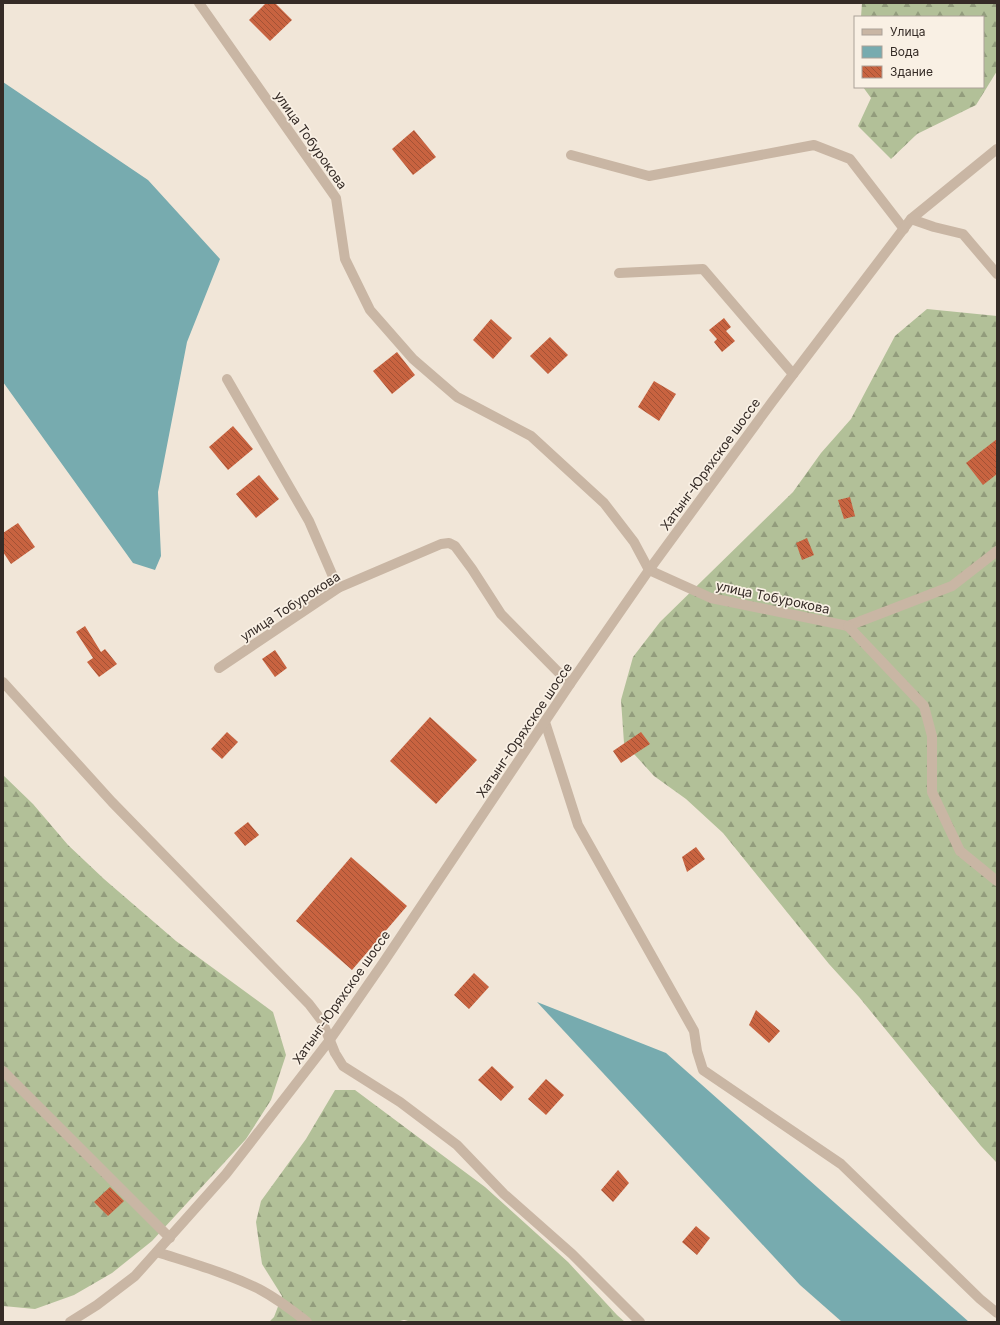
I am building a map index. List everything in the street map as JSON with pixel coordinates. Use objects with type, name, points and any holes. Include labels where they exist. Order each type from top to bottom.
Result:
[{"type":"street","name":"улица Тобурокова","points":[[199,3],[336,198],[346,259],[370,310],[413,359],[458,397],[531,436],[604,503],[634,542],[649,570],[711,598],[848,626]]},
{"type":"street","points":[[571,155],[650,176],[814,145],[850,159],[904,229]]},
{"type":"street","name":"Хатынг-Юряхское шоссе","points":[[70,1322],[98,1305],[135,1276],[226,1174],[329,1041],[570,684],[649,570],[793,374],[911,219],[997,149]]},
{"type":"street","points":[[911,219],[934,227],[963,234],[997,274]]},
{"type":"street","points":[[619,273],[704,269],[793,374]]},
{"type":"street","points":[[227,379],[309,521],[338,588]]},
{"type":"street","name":"улица Тобурокова","points":[[219,668],[338,588],[441,544],[449,543],[455,546],[502,614],[570,684]]},
{"type":"street","points":[[997,551],[952,586],[848,626],[924,706],[932,736],[932,792],[960,851],[997,881]]},
{"type":"street","points":[[3,682],[112,802],[309,1004],[322,1021],[329,1041],[343,1066],[400,1102],[457,1145],[504,1194],[572,1254],[640,1322]]},
{"type":"street","points":[[545,722],[578,826],[694,1031],[697,1052],[703,1070],[841,1164],[980,1299],[997,1313]]},
{"type":"street","points":[[3,1071],[170,1238]]},
{"type":"street","points":[[158,1252],[218,1272],[258,1289],[282,1303],[307,1322]]},
{"type":"green space","points":[[862,3],[997,3],[997,71],[976,105],[917,134],[891,159],[858,126],[871,98],[864,88],[984,88],[984,16],[861,16]]},
{"type":"green space","points":[[927,309],[997,316],[997,1163],[981,1146],[859,997],[829,964],[723,833],[686,799],[654,776],[624,743],[621,700],[633,657],[660,622],[793,492],[821,453],[851,419],[895,336]]},
{"type":"green space","points":[[3,775],[33,804],[68,845],[104,879],[176,941],[273,1012],[286,1055],[271,1100],[246,1139],[152,1241],[112,1273],[74,1295],[35,1309],[3,1306]]},
{"type":"green space","points":[[335,1090],[355,1090],[485,1187],[568,1262],[625,1322],[412,1322],[404,1320],[396,1322],[269,1322],[274,1317],[282,1296],[262,1264],[256,1222],[261,1201],[306,1139]]},
{"type":"water","points":[[3,82],[148,180],[220,259],[187,342],[158,492],[161,556],[155,570],[133,563],[3,382]]},
{"type":"water","points":[[537,1002],[666,1053],[969,1322],[842,1322],[800,1285]]},
{"type":"building","points":[[266,3],[275,3],[292,20],[270,41],[249,20]]},
{"type":"building","points":[[414,130],[436,157],[413,175],[392,149]]},
{"type":"building","points":[[724,318],[731,327],[726,331],[735,341],[722,352],[714,342],[717,339],[709,330]]},
{"type":"building","points":[[491,319],[512,338],[493,359],[473,340]]},
{"type":"building","points":[[550,337],[568,355],[548,374],[530,356]]},
{"type":"building","points":[[397,352],[415,375],[392,394],[373,371]]},
{"type":"building","points":[[654,381],[676,394],[659,421],[638,407]]},
{"type":"building","points":[[233,426],[253,449],[228,470],[209,447]]},
{"type":"building","points":[[997,439],[997,474],[983,485],[966,463]]},
{"type":"building","points":[[259,475],[279,499],[256,518],[236,494]]},
{"type":"building","points":[[850,497],[855,516],[844,519],[838,500]]},
{"type":"building","points":[[18,523],[35,547],[11,564],[3,552],[3,533]]},
{"type":"building","points":[[807,538],[814,555],[802,560],[796,543]]},
{"type":"building","points":[[85,626],[101,652],[105,649],[117,664],[99,677],[87,662],[93,658],[76,632]]},
{"type":"building","points":[[275,650],[287,668],[275,677],[262,659]]},
{"type":"building","points":[[430,717],[477,760],[436,804],[390,761]]},
{"type":"building","points":[[227,732],[238,742],[222,759],[211,749]]},
{"type":"building","points":[[641,732],[650,744],[621,763],[613,751]]},
{"type":"building","points":[[248,822],[259,835],[245,846],[234,833]]},
{"type":"building","points":[[696,847],[705,859],[687,872],[682,857]]},
{"type":"building","points":[[351,857],[407,906],[352,970],[296,921]]},
{"type":"building","points":[[474,973],[489,987],[469,1009],[454,995]]},
{"type":"building","points":[[756,1010],[780,1031],[769,1043],[749,1025]]},
{"type":"building","points":[[492,1066],[514,1087],[501,1101],[478,1080]]},
{"type":"building","points":[[546,1079],[564,1095],[546,1115],[528,1099]]},
{"type":"building","points":[[618,1170],[629,1183],[613,1202],[601,1190]]},
{"type":"building","points":[[110,1187],[124,1201],[108,1216],[94,1202]]},
{"type":"building","points":[[696,1226],[710,1238],[697,1255],[682,1242]]}]
